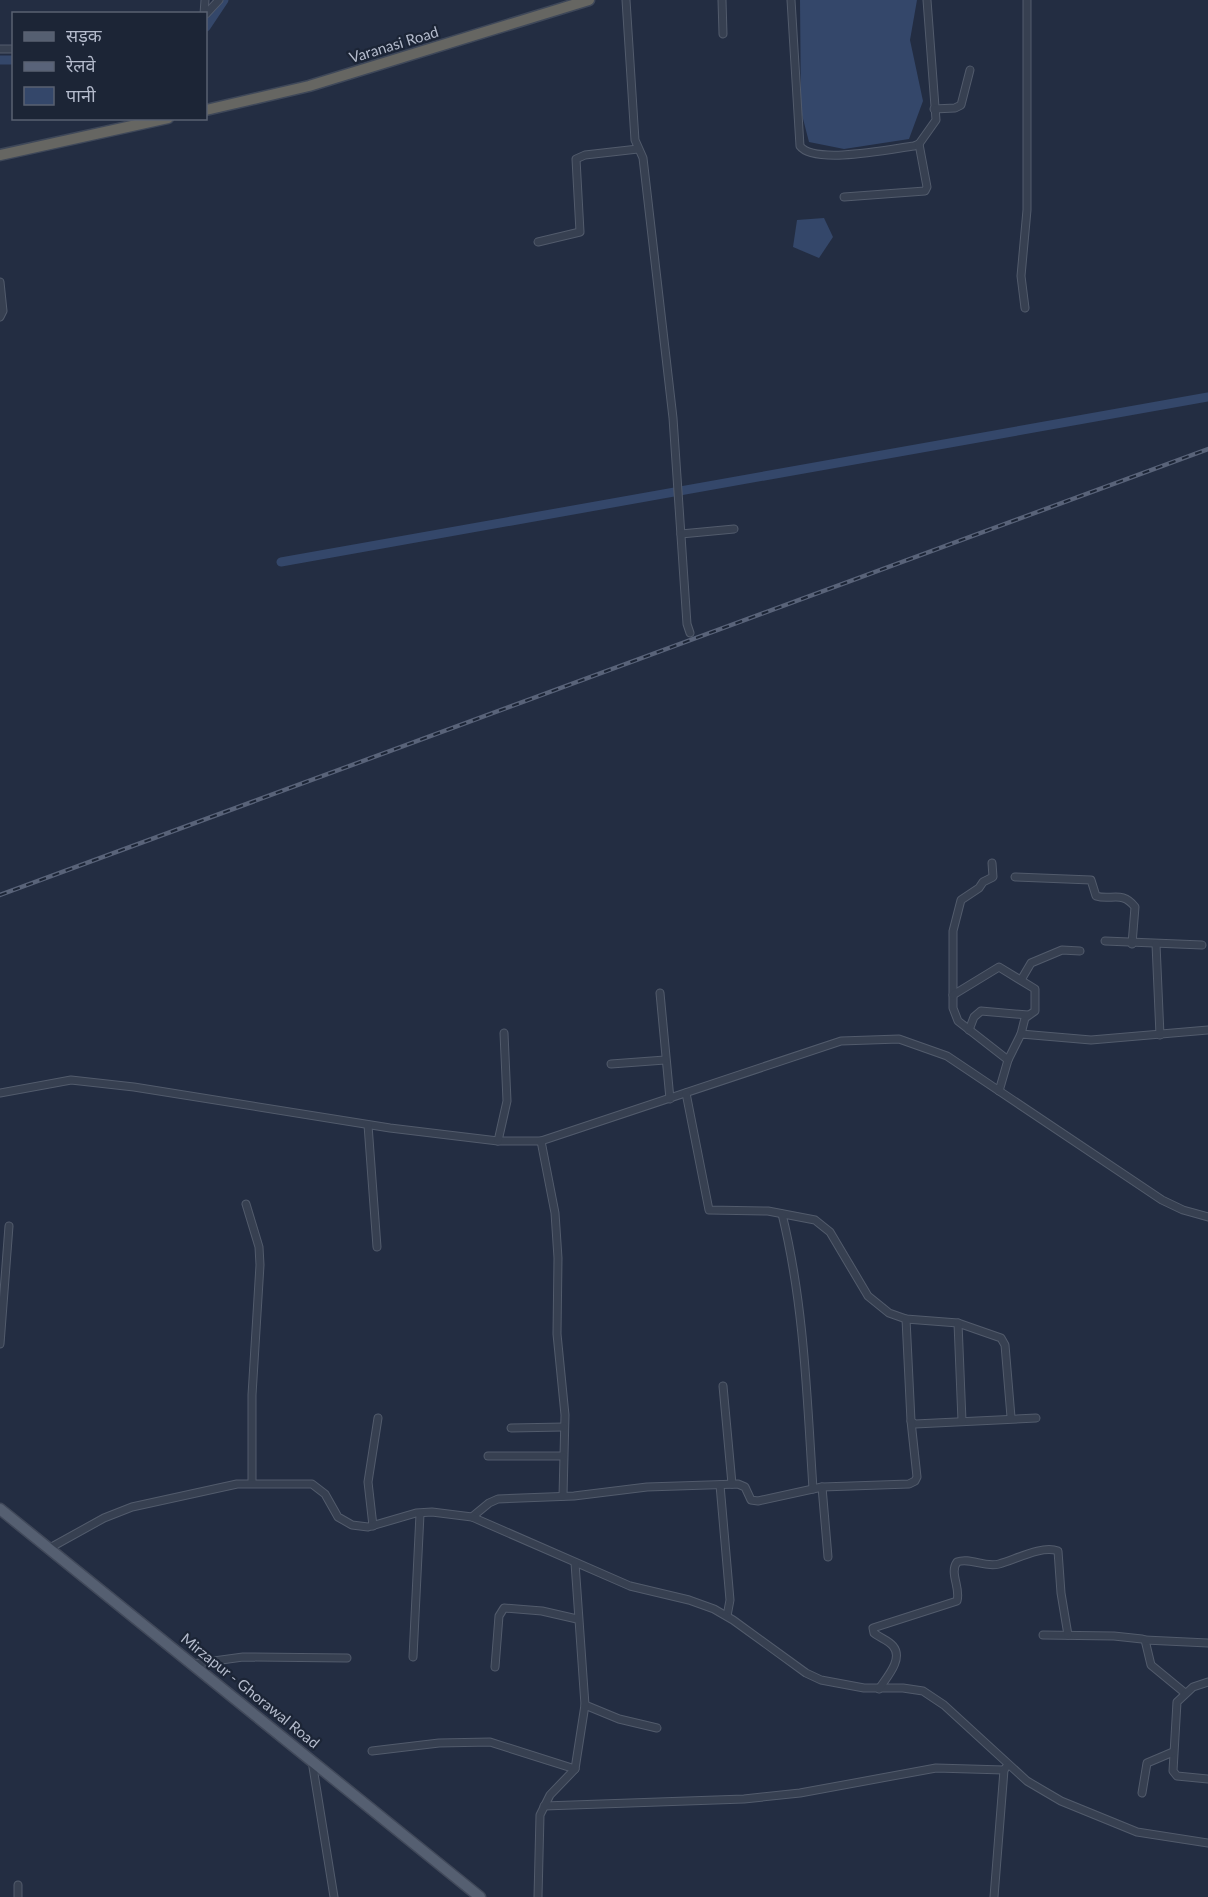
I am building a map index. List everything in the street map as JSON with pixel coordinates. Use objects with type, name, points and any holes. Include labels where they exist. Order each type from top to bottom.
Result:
[{"type":"highway","name":"Varanasi Road","points":[[207,110],[309,86],[589,0]]},
{"type":"highway","points":[[0,154],[159,120]]},
{"type":"main road","name":"Mirzapur - Ghorawal Road","points":[[0,1509],[480,1897]]},
{"type":"street","points":[[207,12],[219,0]]},
{"type":"street","points":[[626,0],[638,149],[643,158],[679,484],[690,633]]},
{"type":"street","points":[[722,0],[723,34]]},
{"type":"street","points":[[791,0],[797,123],[800,146],[804,151],[832,156],[920,144]]},
{"type":"street","points":[[844,197],[925,191],[927,187],[920,144],[936,120],[927,0]]},
{"type":"street","points":[[1025,308],[1022,276],[1027,210],[1027,0]]},
{"type":"street","points":[[934,109],[954,108],[961,105],[970,70]]},
{"type":"street","points":[[538,242],[580,232],[576,159],[585,155],[638,149]]},
{"type":"street","points":[[0,282],[3,310],[0,317]]},
{"type":"street","points":[[681,534],[734,529]]},
{"type":"street","points":[[992,863],[993,877],[962,897],[953,930],[954,1016],[1008,1060]]},
{"type":"street","points":[[1015,877],[1091,880],[1096,896],[1120,896],[1131,902],[1135,907],[1132,944]]},
{"type":"street","points":[[1105,941],[1132,944],[1202,945]]},
{"type":"street","points":[[1156,944],[1160,1035]]},
{"type":"street","points":[[1021,980],[1031,963],[1062,950],[1080,951]]},
{"type":"street","points":[[953,995],[995,968],[1002,968],[1032,985],[1037,994],[1035,1011],[1028,1015],[981,1011],[974,1017],[969,1030]]},
{"type":"street","points":[[660,993],[668,1096]]},
{"type":"street","points":[[999,1091],[1008,1060],[1028,1015]]},
{"type":"street","points":[[1021,1034],[1091,1040],[1208,1030]]},
{"type":"street","points":[[499,1137],[507,1101],[504,1033]]},
{"type":"street","points":[[0,1093],[23,1086],[71,1080],[134,1087],[368,1125],[541,1141],[668,1096],[686,1094],[842,1041],[899,1039],[947,1056],[1162,1200],[1183,1210],[1208,1216]]},
{"type":"street","points":[[611,1064],[665,1060]]},
{"type":"street","points":[[686,1094],[709,1210],[782,1214],[815,1220],[823,1225],[868,1296],[889,1313],[906,1319],[958,1323],[980,1329],[1004,1340],[1011,1418]]},
{"type":"street","points":[[368,1125],[377,1247]]},
{"type":"street","points":[[541,1141],[555,1213],[558,1258],[557,1334],[564,1427],[563,1496]]},
{"type":"street","points":[[246,1204],[259,1247],[260,1265],[252,1395],[252,1483]]},
{"type":"street","points":[[782,1214],[789,1240],[802,1330],[813,1489]]},
{"type":"street","points":[[0,1344],[9,1226]]},
{"type":"street","points":[[472,1517],[489,1503],[498,1499],[563,1496],[647,1487],[742,1485],[754,1501],[822,1487],[913,1483],[917,1477],[911,1422],[906,1319]]},
{"type":"street","points":[[958,1323],[962,1421]]},
{"type":"street","points":[[723,1386],[732,1484]]},
{"type":"street","points":[[373,1526],[368,1482],[378,1418]]},
{"type":"street","points":[[911,1422],[915,1424],[1036,1418]]},
{"type":"street","points":[[511,1428],[564,1427]]},
{"type":"street","points":[[488,1456],[563,1456]]},
{"type":"street","points":[[48,1549],[115,1513],[220,1487],[252,1483],[282,1486],[312,1484],[320,1489],[343,1522],[359,1527],[373,1526],[432,1512],[472,1517],[630,1586],[689,1600],[727,1616],[806,1673],[829,1682],[879,1689],[911,1688],[930,1695],[944,1705],[1006,1767],[1033,1785],[1101,1820],[1147,1835],[1208,1843]]},
{"type":"street","points":[[720,1485],[730,1600],[727,1616]]},
{"type":"street","points":[[822,1487],[828,1557]]},
{"type":"street","points":[[413,1657],[420,1514]]},
{"type":"street","points":[[879,1689],[897,1660],[894,1647],[874,1633],[873,1628],[957,1601],[959,1595],[954,1569],[957,1562],[962,1560],[988,1565],[1041,1552],[1058,1551],[1061,1593],[1068,1635]]},
{"type":"street","points":[[538,1897],[540,1815],[550,1795],[575,1769],[585,1705],[575,1563]]},
{"type":"street","points":[[495,1667],[500,1616],[504,1608],[542,1611],[578,1619]]},
{"type":"street","points":[[1043,1635],[1114,1636],[1145,1640],[1208,1642]]},
{"type":"street","points":[[1145,1640],[1151,1665],[1185,1693]]},
{"type":"street","points":[[192,1664],[243,1657],[346,1658]]},
{"type":"street","points":[[1208,1682],[1185,1693],[1177,1702],[1173,1752],[1174,1774],[1208,1779]]},
{"type":"street","points":[[585,1705],[619,1719],[657,1728]]},
{"type":"street","points":[[372,1751],[439,1743],[490,1742],[575,1769]]},
{"type":"street","points":[[1142,1793],[1147,1763],[1173,1752]]},
{"type":"street","points":[[312,1761],[334,1897]]},
{"type":"street","points":[[544,1806],[744,1799],[800,1793],[936,1768],[1006,1767]]},
{"type":"street","points":[[994,1897],[1006,1767]]},
{"type":"street","points":[[18,1885],[18,1897]]},
{"type":"water","points":[[800,0],[917,0],[910,40],[923,101],[909,139],[844,149],[809,142],[801,111]]},
{"type":"water","points":[[824,218],[833,237],[819,258],[793,247],[797,220]]},
{"type":"waterway","points":[[207,26],[224,0]]},
{"type":"waterway","points":[[0,60],[12,60]]},
{"type":"waterway","points":[[281,562],[1208,397]]},
{"type":"railway","points":[[0,895],[1208,449]]}]
